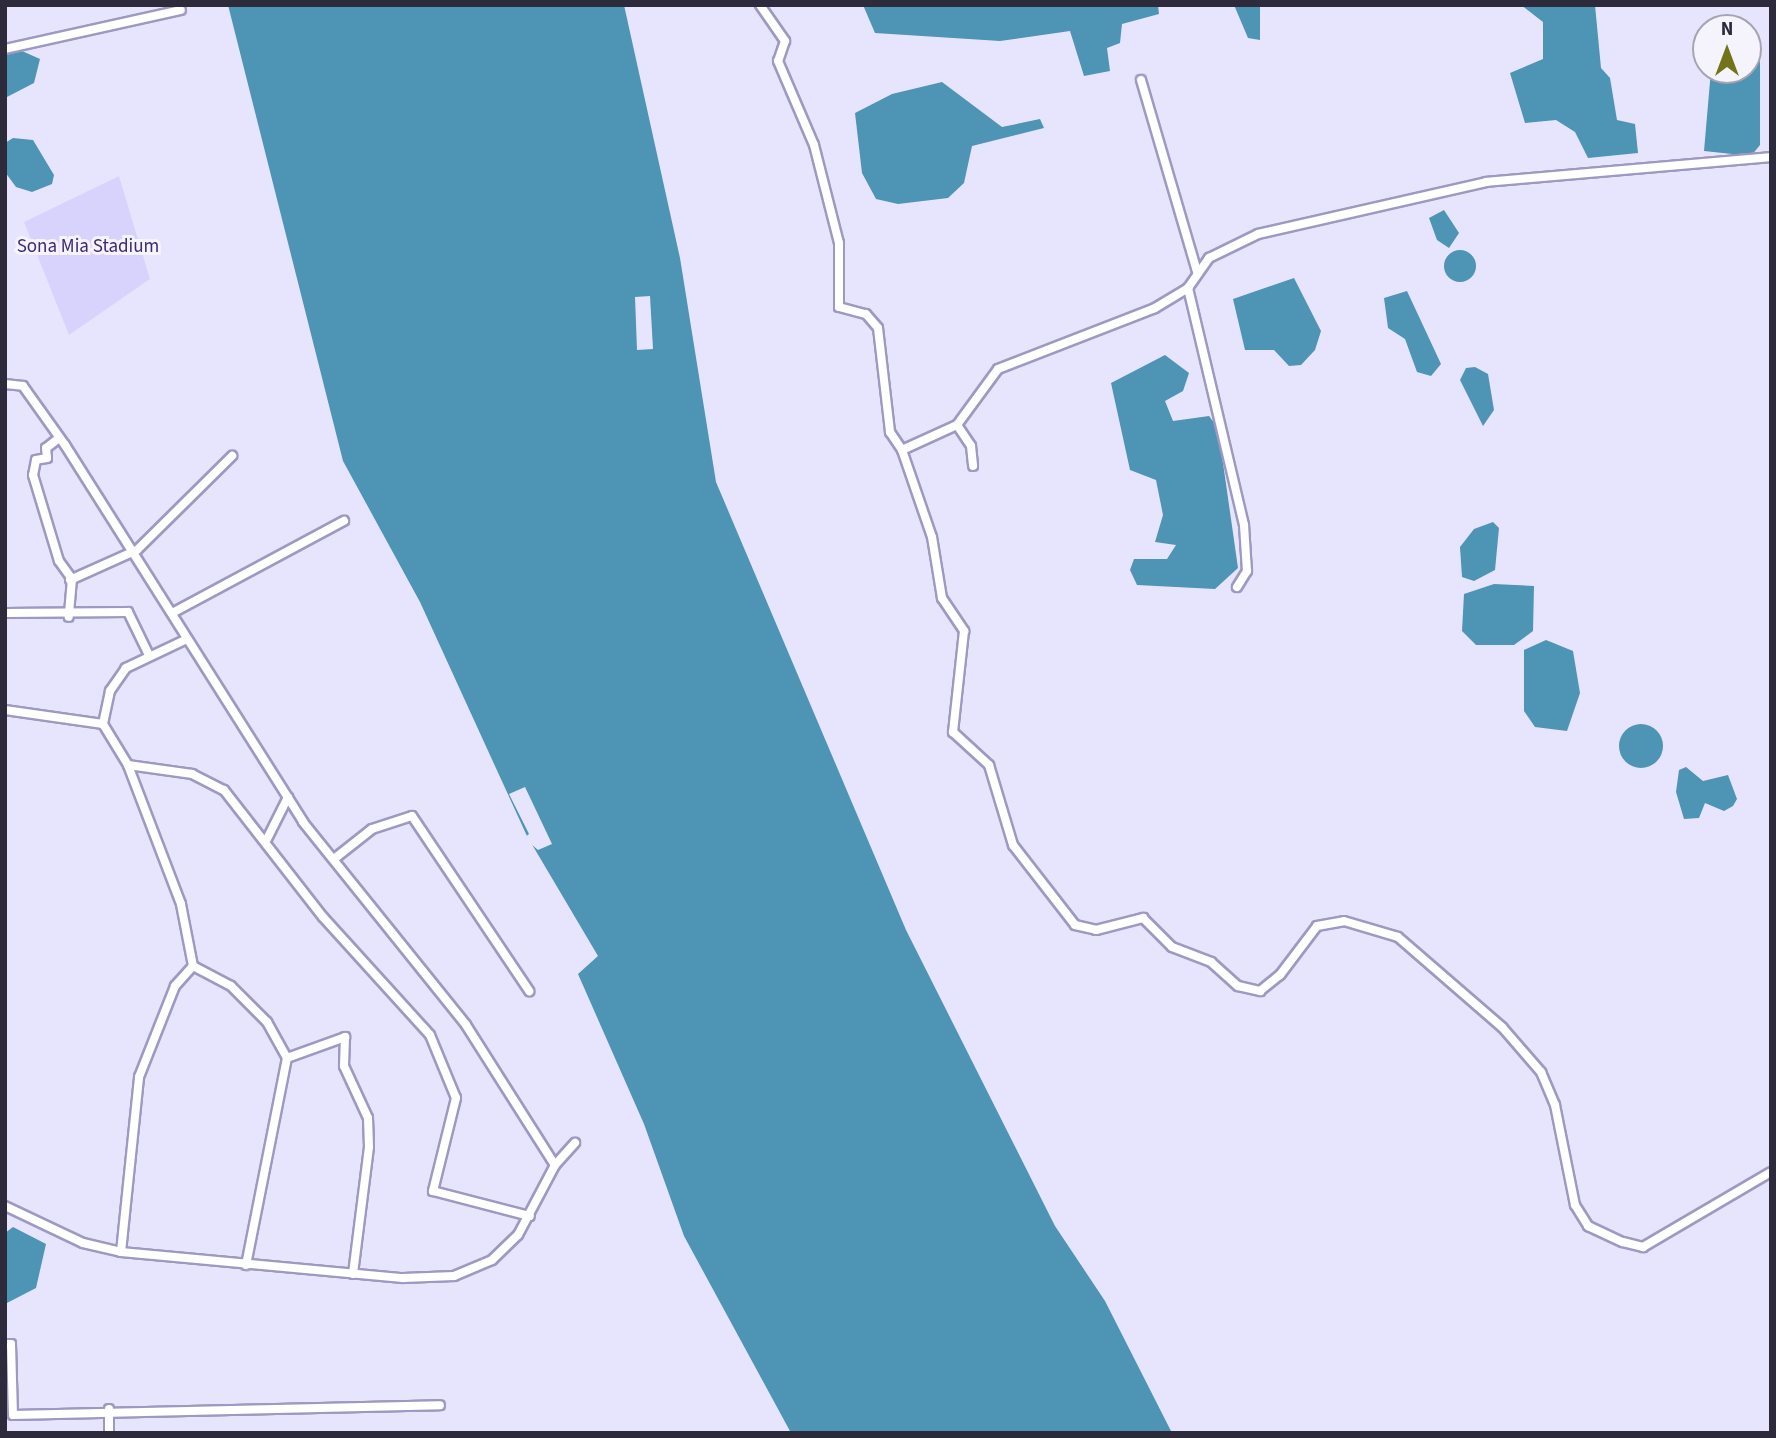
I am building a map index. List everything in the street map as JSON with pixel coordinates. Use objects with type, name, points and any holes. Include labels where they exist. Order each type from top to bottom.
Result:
[{"type":"street","points":[[760,5],[785,41],[778,61],[814,145],[839,243],[839,307],[866,314],[878,328],[890,432],[902,450],[932,537],[942,598],[964,631],[953,732],[989,765],[1013,845],[1075,925],[1096,930],[1143,918],[1172,947],[1211,962],[1238,986],[1260,991],[1280,975],[1317,926],[1344,922],[1398,937],[1502,1027],[1541,1072],[1555,1105],[1575,1205],[1588,1226],[1623,1242],[1643,1247],[1771,1172]]},
{"type":"street","points":[[5,49],[180,10]]},
{"type":"street","points":[[1141,80],[1197,271]]},
{"type":"street","points":[[902,450],[957,425],[998,369],[1128,320],[1188,288],[1197,271],[1209,258],[1280,228],[1486,182],[1771,157]]},
{"type":"street","points":[[1188,288],[1244,525],[1247,571],[1237,587]]},
{"type":"street","points":[[5,384],[23,386],[137,550],[187,639],[288,797],[466,1025],[555,1165]]},
{"type":"street","points":[[957,425],[971,446],[973,466]]},
{"type":"street","points":[[58,438],[46,448],[47,458],[36,460],[33,475],[70,580],[69,617]]},
{"type":"street","points":[[70,580],[137,550],[232,456]]},
{"type":"street","points":[[174,612],[344,521]]},
{"type":"street","points":[[5,613],[69,617],[128,612],[149,655]]},
{"type":"street","points":[[187,639],[126,668],[110,691],[103,724],[128,765],[181,904],[193,966]]},
{"type":"street","points":[[5,710],[103,724]]},
{"type":"street","points":[[128,765],[192,774],[224,790],[267,839],[323,917],[439,1050],[456,1098],[430,1180],[433,1191],[530,1216]]},
{"type":"street","points":[[267,839],[288,797]]},
{"type":"street","points":[[334,859],[372,829],[412,816],[529,991]]},
{"type":"street","points":[[193,966],[232,986],[267,1022],[287,1058],[247,1265]]},
{"type":"street","points":[[121,1252],[139,1077],[175,986],[193,966]]},
{"type":"street","points":[[287,1058],[345,1037],[344,1066],[368,1118],[369,1147],[352,1274]]},
{"type":"street","points":[[5,1206],[83,1243],[121,1252],[352,1274],[454,1276],[492,1260],[530,1216],[555,1165],[575,1143]]},
{"type":"street","points":[[5,1344],[11,1344],[13,1415],[109,1409],[440,1405]]},
{"type":"street","points":[[108,1433],[109,1409]]},
{"type":"green space","name":"Sona Mia Stadium","points":[[119,176],[150,279],[69,335],[24,222]]},
{"type":"water","points":[[228,5],[624,5],[680,258],[716,482],[906,930],[1055,1226],[1105,1301],[1172,1433],[791,1433],[684,1236],[644,1124],[578,974],[598,956],[527,836],[420,602],[343,461]]},
{"type":"water","points":[[863,5],[1158,5],[1159,14],[1122,24],[1120,43],[1107,48],[1110,71],[1084,76],[1070,31],[1000,41],[875,33]]},
{"type":"water","points":[[1234,5],[1260,5],[1260,40],[1248,38]]},
{"type":"water","points":[[1521,5],[1595,5],[1601,68],[1610,78],[1617,120],[1635,124],[1638,153],[1588,158],[1575,132],[1556,120],[1525,123],[1510,73],[1543,59],[1543,22]]},
{"type":"water","points":[[22,51],[40,59],[34,83],[5,98],[5,55]]},
{"type":"water","points":[[942,82],[1002,127],[1040,119],[1044,128],[972,146],[964,183],[948,198],[898,204],[876,199],[862,173],[855,113],[892,94]]},
{"type":"water","points":[[1710,84],[1760,84],[1760,145],[1751,156],[1704,151]]},
{"type":"water","points":[[13,138],[33,140],[54,175],[52,184],[32,192],[16,187],[5,172],[5,143]]},
{"type":"water","points":[[1444,210],[1459,233],[1449,248],[1437,240],[1429,218]]},
{"type":"water","points":[[1460,250],[1471,255],[1476,266],[1471,277],[1460,282],[1449,277],[1444,266],[1449,255]]},
{"type":"water","points":[[1294,278],[1321,331],[1315,350],[1301,365],[1289,366],[1274,350],[1245,350],[1233,299]]},
{"type":"water","points":[[1407,291],[1441,364],[1431,376],[1417,372],[1405,339],[1388,328],[1384,298]]},
{"type":"water","points":[[1165,355],[1189,373],[1183,391],[1165,401],[1173,421],[1209,416],[1218,428],[1238,568],[1215,589],[1137,585],[1130,570],[1134,559],[1167,559],[1176,545],[1155,542],[1163,515],[1156,480],[1130,470],[1111,383]]},
{"type":"water","points":[[1475,367],[1488,374],[1494,410],[1483,426],[1460,380],[1466,368]]},
{"type":"water","points":[[1493,522],[1499,528],[1495,570],[1474,581],[1462,577],[1460,547],[1474,529]]},
{"type":"water","points":[[1494,584],[1534,586],[1533,631],[1514,645],[1476,645],[1462,631],[1464,594]]},
{"type":"water","points":[[1546,640],[1573,651],[1580,693],[1567,731],[1535,727],[1524,711],[1524,650]]},
{"type":"water","points":[[1641,724],[1657,730],[1663,746],[1657,762],[1641,768],[1625,762],[1619,746],[1625,730]]},
{"type":"water","points":[[1686,767],[1703,781],[1728,775],[1737,799],[1733,806],[1724,811],[1705,803],[1699,818],[1684,819],[1676,792],[1679,770]]},
{"type":"water","points":[[13,1227],[46,1244],[36,1288],[5,1304],[5,1233]]},
{"type":"pier","points":[[650,296],[653,349],[637,350],[635,297]]},
{"type":"pier","points":[[525,787],[552,844],[538,850],[524,838],[529,834],[509,794]]}]
